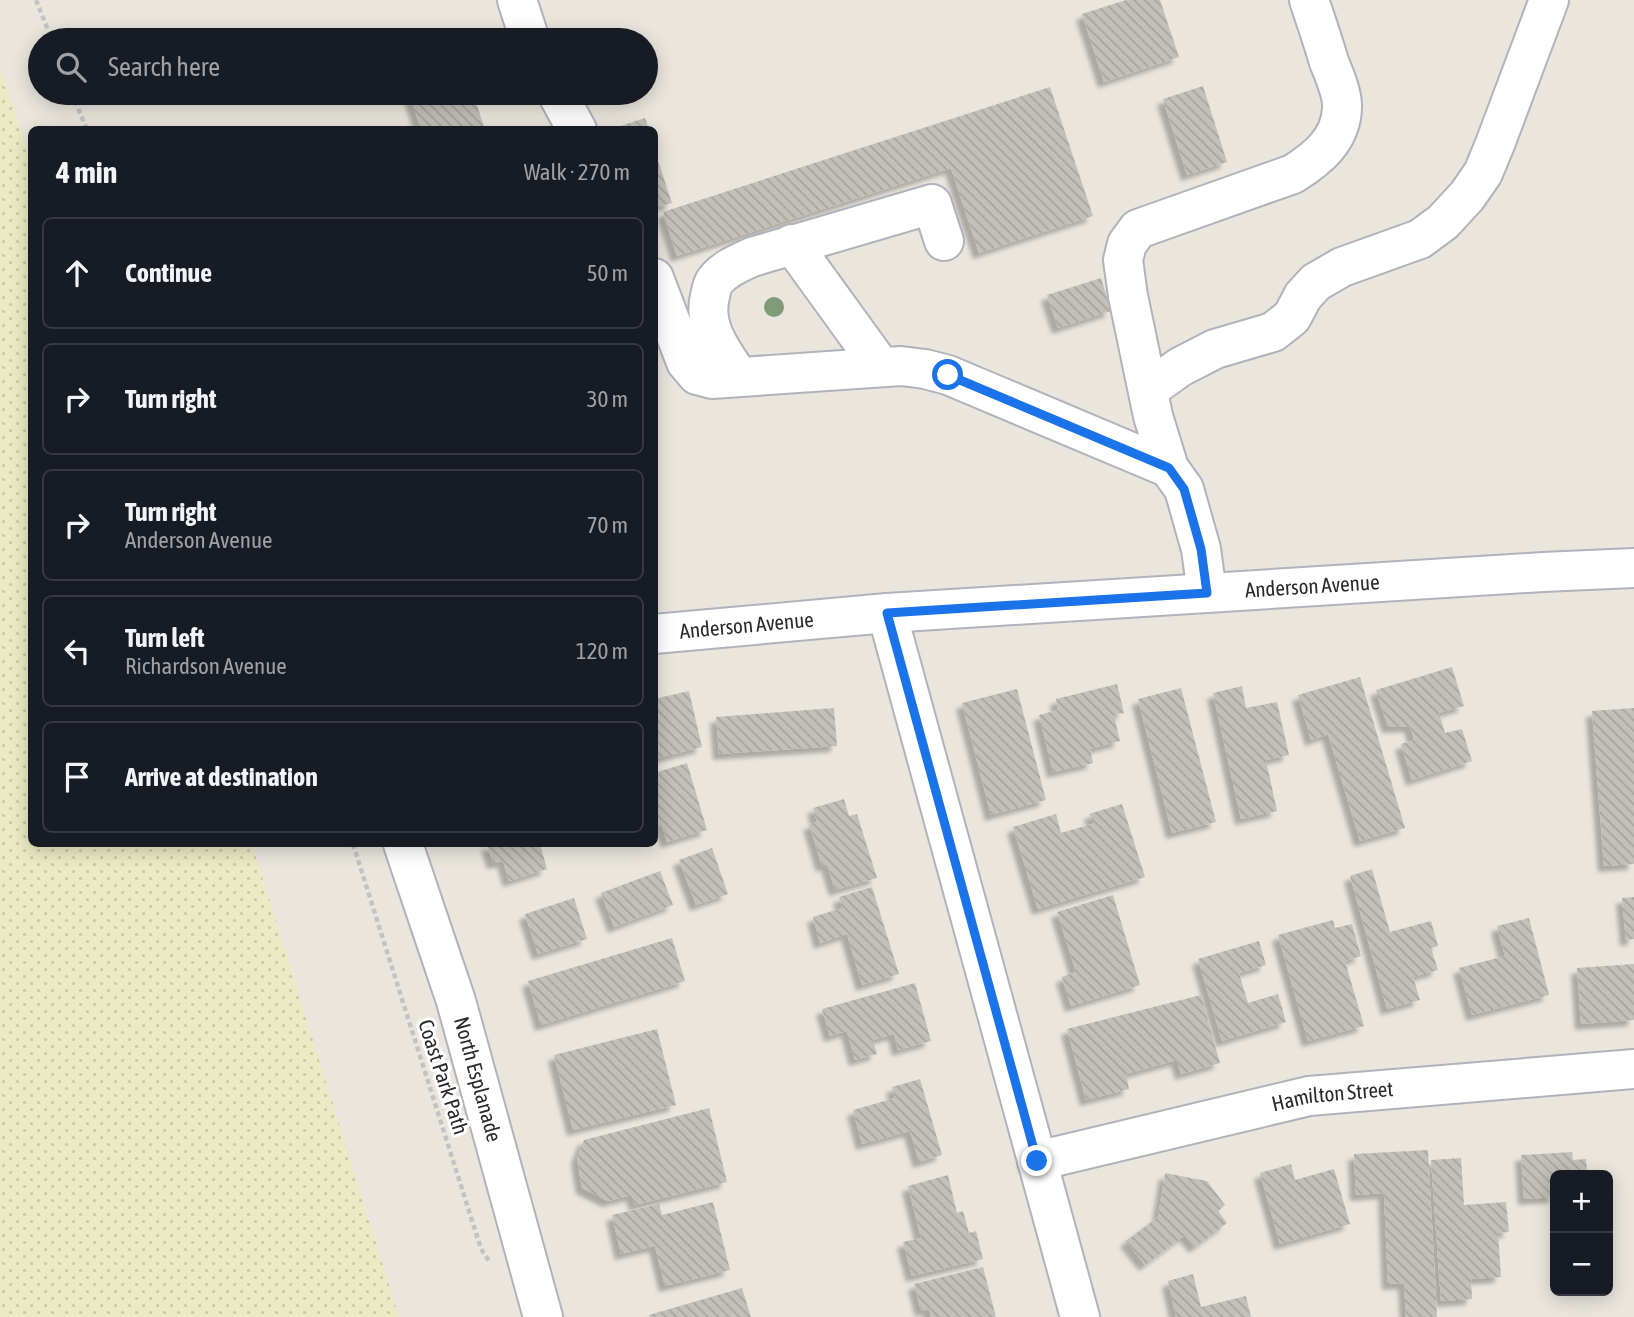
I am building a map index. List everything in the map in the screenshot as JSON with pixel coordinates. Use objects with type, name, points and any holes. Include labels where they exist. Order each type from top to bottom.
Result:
[{"type":"street","points":[[517,0],[526,28]]},
{"type":"street","points":[[1207,593],[1201,549],[1184,489],[1169,468],[1153,416],[1123,260],[1128,244],[1138,229],[1293,174],[1329,146],[1343,107],[1309,0]]},
{"type":"street","points":[[1148,390],[1180,367],[1215,349],[1272,332],[1292,317],[1303,296],[1324,276],[1420,239],[1443,222],[1467,196],[1483,173],[1549,0]]},
{"type":"street","points":[[563,105],[575,126]]},
{"type":"street","points":[[739,377],[720,350],[710,327],[708,304],[713,283],[729,268],[792,244],[932,204],[944,241]]},
{"type":"street","points":[[792,244],[881,367]]},
{"type":"street","points":[[658,288],[686,362],[697,375],[712,379],[901,366],[925,369],[948,375],[1169,468]]},
{"type":"street","name":"Anderson Avenue","points":[[658,634],[887,613],[1634,568]]},
{"type":"street","points":[[887,613],[1080,1317]]},
{"type":"street","name":"North Esplanade","points":[[404,847],[456,1002],[542,1317]]},
{"type":"street","name":"Hamilton Street","points":[[1037,1161],[1309,1096],[1634,1069]]},
{"type":"path","points":[[36,0],[47,28]]},
{"type":"path","points":[[77,105],[85,126]]},
{"type":"path","name":"Coast Park Path","points":[[354,847],[481,1249],[492,1265]]},
{"type":"sand","points":[[0,67],[28,151],[28,847],[253,847],[399,1317],[0,1317]]},
{"type":"building","points":[[1126,0],[1160,0],[1179,57],[1104,82],[1082,14]]},
{"type":"building","points":[[1203,86],[1227,162],[1187,175],[1163,99]]},
{"type":"building","points":[[1050,87],[1093,216],[979,253],[951,168],[677,256],[663,212]]},
{"type":"building","points":[[413,105],[477,105],[484,126],[420,126]]},
{"type":"building","points":[[645,118],[648,126],[620,126]]},
{"type":"building","points":[[658,161],[672,203],[658,207]]},
{"type":"building","points":[[1101,278],[1111,311],[1058,328],[1047,295]]},
{"type":"building","points":[[1452,667],[1464,706],[1439,713],[1445,733],[1462,729],[1472,761],[1412,780],[1401,744],[1414,740],[1410,726],[1388,727],[1376,690]]},
{"type":"building","points":[[1360,677],[1405,828],[1360,841],[1328,734],[1311,740],[1298,695]]},
{"type":"building","points":[[1117,684],[1124,713],[1114,715],[1120,741],[1090,749],[1093,763],[1053,772],[1039,715],[1058,710],[1056,699]]},
{"type":"building","points":[[1242,686],[1246,708],[1277,702],[1289,755],[1266,760],[1277,811],[1241,819],[1213,693]]},
{"type":"building","points":[[1181,688],[1216,822],[1172,833],[1138,699]]},
{"type":"building","points":[[1017,689],[1046,800],[991,815],[962,703]]},
{"type":"building","points":[[689,691],[702,747],[658,758],[658,698]]},
{"type":"building","points":[[834,708],[837,746],[719,754],[716,717]]},
{"type":"building","points":[[1634,708],[1634,864],[1604,866],[1592,711]]},
{"type":"building","points":[[687,763],[707,830],[667,842],[662,825],[658,826],[658,772]]},
{"type":"building","points":[[844,799],[849,816],[857,814],[877,878],[835,890],[827,864],[822,866],[809,824],[817,822],[813,808]]},
{"type":"building","points":[[1122,804],[1145,877],[1038,909],[1013,827],[1056,814],[1061,833],[1095,823],[1089,814]]},
{"type":"building","points":[[488,847],[541,847],[547,869],[509,881],[503,861],[493,863]]},
{"type":"building","points":[[712,848],[728,894],[696,905],[679,860]]},
{"type":"building","points":[[1372,869],[1390,932],[1431,921],[1438,946],[1431,948],[1438,970],[1413,977],[1420,1000],[1387,1009],[1350,876]]},
{"type":"building","points":[[660,871],[673,905],[614,927],[601,893]]},
{"type":"building","points":[[872,887],[899,974],[862,985],[847,934],[820,943],[813,917],[842,908],[839,897]]},
{"type":"building","points":[[1113,895],[1140,985],[1071,1006],[1062,977],[1076,972],[1057,912]]},
{"type":"building","points":[[1634,897],[1634,939],[1626,940],[1622,898]]},
{"type":"building","points":[[574,898],[587,939],[538,954],[525,914]]},
{"type":"building","points":[[1529,918],[1549,995],[1472,1015],[1459,968],[1505,956],[1497,926]]},
{"type":"building","points":[[1333,920],[1335,928],[1352,924],[1361,956],[1345,961],[1364,1026],[1308,1041],[1278,935]]},
{"type":"building","points":[[672,938],[685,981],[541,1025],[528,981]]},
{"type":"building","points":[[1259,941],[1266,965],[1239,973],[1248,1003],[1278,994],[1286,1022],[1222,1041],[1198,959]]},
{"type":"building","points":[[1634,964],[1634,1020],[1581,1024],[1577,968]]},
{"type":"building","points":[[915,983],[931,1041],[898,1050],[894,1034],[873,1040],[877,1054],[855,1060],[847,1031],[830,1036],[822,1009]]},
{"type":"building","points":[[1201,995],[1220,1063],[1181,1074],[1177,1060],[1126,1074],[1129,1089],[1086,1100],[1067,1029]]},
{"type":"building","points":[[657,1029],[676,1105],[573,1130],[554,1055]]},
{"type":"building","points":[[920,1079],[942,1155],[919,1162],[910,1131],[862,1144],[853,1110],[895,1098],[892,1087]]},
{"type":"building","points":[[709,1108],[727,1182],[635,1205],[632,1195],[608,1201],[582,1188],[577,1158],[584,1140]]},
{"type":"building","points":[[1428,1150],[1437,1317],[1406,1317],[1404,1283],[1388,1284],[1384,1193],[1356,1195],[1354,1154]]},
{"type":"building","points":[[1572,1152],[1573,1160],[1586,1159],[1587,1170],[1550,1170],[1550,1197],[1524,1199],[1521,1155]]},
{"type":"building","points":[[1461,1158],[1464,1205],[1506,1202],[1509,1232],[1498,1233],[1501,1277],[1471,1279],[1472,1299],[1441,1301],[1431,1160]]},
{"type":"building","points":[[1291,1164],[1295,1180],[1334,1169],[1350,1224],[1280,1244],[1260,1173]]},
{"type":"building","points":[[1165,1173],[1207,1181],[1225,1205],[1218,1211],[1227,1223],[1195,1247],[1185,1235],[1145,1265],[1126,1241],[1158,1217]]},
{"type":"building","points":[[948,1175],[957,1213],[963,1211],[969,1233],[976,1231],[983,1259],[912,1276],[903,1242],[921,1238],[908,1186]]},
{"type":"building","points":[[713,1202],[730,1270],[665,1286],[655,1246],[621,1254],[612,1215],[659,1204],[662,1215]]},
{"type":"building","points":[[983,1267],[996,1317],[931,1317],[929,1309],[921,1311],[914,1284]]},
{"type":"building","points":[[1193,1274],[1201,1307],[1246,1296],[1251,1317],[1176,1317],[1168,1281]]},
{"type":"building","points":[[742,1288],[751,1317],[649,1315]]},
{"type":"route","points":[[948,375],[1169,468],[1184,489],[1201,549],[1207,593],[887,613],[1037,1161]]}]
